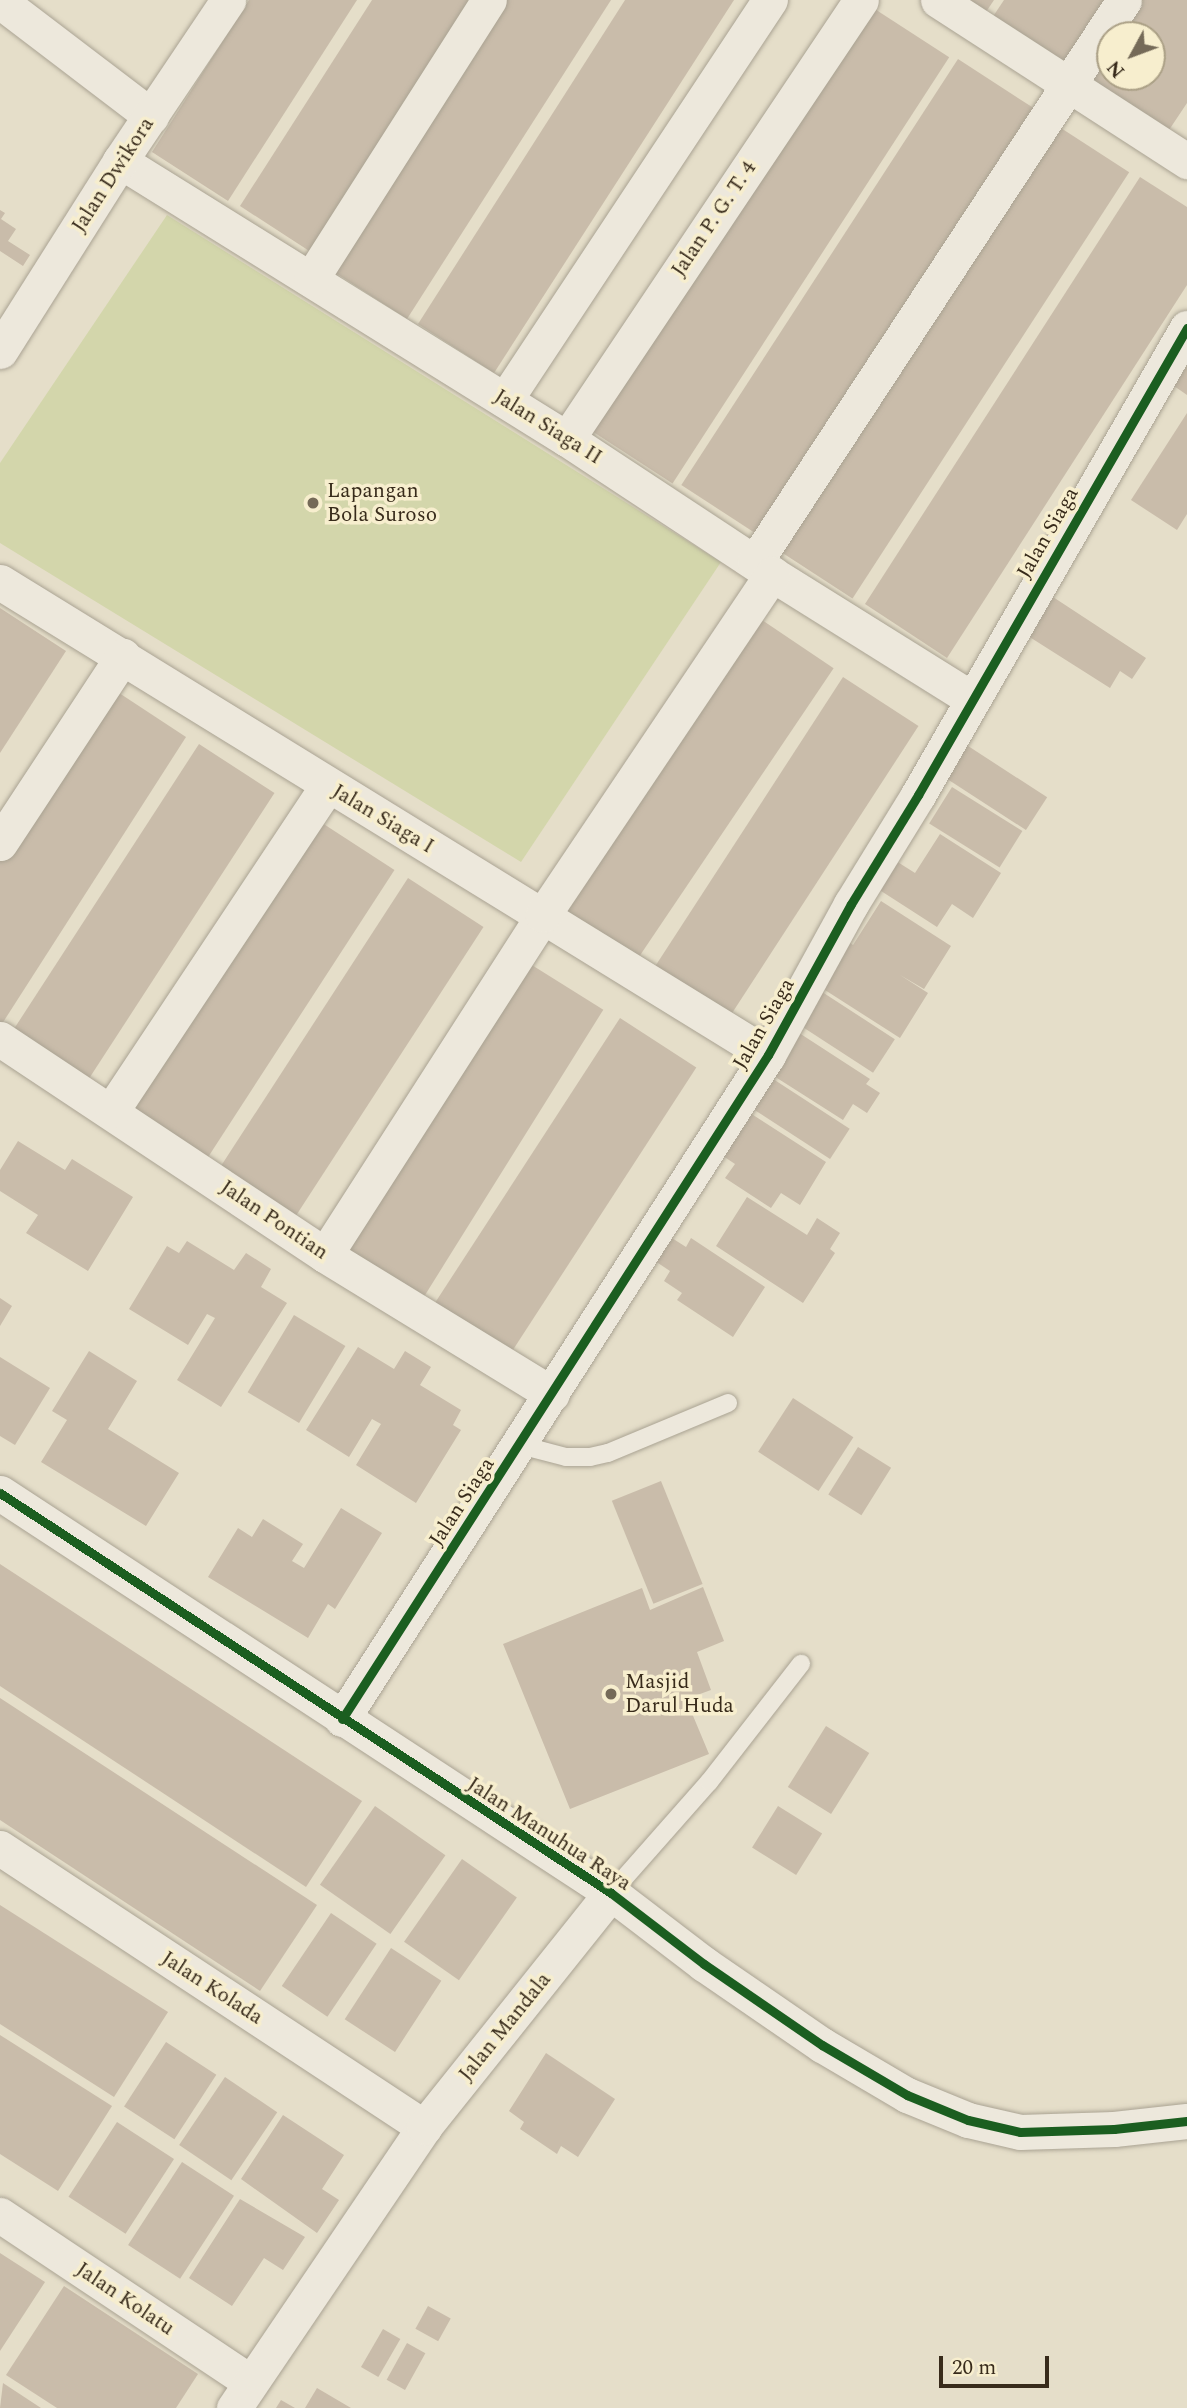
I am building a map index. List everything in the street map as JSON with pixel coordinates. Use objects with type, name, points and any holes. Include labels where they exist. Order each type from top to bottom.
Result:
[{"type":"street","name":"Jalan Dwikora","points":[[0,351],[120,161],[228,0]]},
{"type":"street","points":[[311,279],[489,0]]},
{"type":"street","points":[[505,400],[770,0]]},
{"type":"street","name":"Jalan P. G. T. 4","points":[[567,439],[861,0]]},
{"type":"street","points":[[938,0],[1187,161]]},
{"type":"street","points":[[325,1255],[764,568],[1068,84],[1124,0]]},
{"type":"street","points":[[0,1],[151,116]]},
{"type":"street","name":"Jalan Siaga II","points":[[120,161],[567,439],[764,568],[972,699]]},
{"type":"street","name":"Jalan Siaga","points":[[341,1719],[520,1445],[768,1055],[1187,328]]},
{"type":"street","name":"Jalan Siaga I","points":[[0,582],[123,656],[327,786],[543,915],[768,1055]]},
{"type":"street","points":[[0,842],[123,656]]},
{"type":"street","points":[[111,1110],[327,786]]},
{"type":"street","name":"Jalan Pontian","points":[[0,1039],[111,1110],[325,1255],[552,1394]]},
{"type":"street","name":"Jalan Manuhua Raya","points":[[0,1493],[611,1894],[704,1964],[822,2045],[907,2095],[968,2120],[1020,2132],[1114,2129],[1187,2121]]},
{"type":"street","name":"Jalan Kolada","points":[[0,1848],[424,2127]]},
{"type":"street","name":"Jalan Mandala","points":[[242,2395],[424,2127],[611,1894]]},
{"type":"street","name":"Jalan Kolatu","points":[[0,2215],[242,2395]]},
{"type":"lane","points":[[520,1445],[566,1457],[590,1457],[728,1403]]},
{"type":"lane","name":"Jalan Mandala","points":[[611,1894],[709,1782],[801,1664]]},
{"type":"green space","name":"Lapangan Bola Suroso","points":[[167,215],[721,562],[521,862],[0,543],[0,463]]},
{"type":"building","points":[[249,0],[357,0],[228,201],[152,152]]},
{"type":"building","points":[[372,0],[480,0],[317,256],[240,206]]},
{"type":"building","points":[[503,0],[611,0],[407,319],[331,270]]},
{"type":"building","points":[[625,0],[734,0],[494,373],[418,324]]},
{"type":"building","points":[[967,0],[994,0],[986,12]]},
{"type":"building","points":[[1004,0],[1121,0],[1107,21],[1096,21],[1096,39],[1075,71],[992,18]]},
{"type":"building","points":[[1136,0],[1187,0],[1187,103],[1167,133],[1102,91],[1166,91],[1166,21],[1123,21]]},
{"type":"building","points":[[867,4],[949,57],[673,483],[590,430]]},
{"type":"building","points":[[958,59],[1040,112],[764,538],[681,485]]},
{"type":"building","points":[[1096,63],[1096,87],[1085,80]]},
{"type":"building","points":[[1047,119],[1129,172],[853,598],[770,545]]},
{"type":"building","points":[[1140,177],[1187,207],[1187,285],[947,658],[865,604]]},
{"type":"building","points":[[0,210],[5,213],[1,219],[16,229],[8,241],[30,255],[23,266],[0,251]]},
{"type":"building","points":[[1187,365],[1187,395],[1174,386]]},
{"type":"building","points":[[1187,413],[1187,514],[1177,530],[1131,500]]},
{"type":"building","points":[[1053,597],[1146,658],[1132,679],[1120,671],[1110,688],[1028,636]]},
{"type":"building","points":[[0,608],[66,651],[0,753]]},
{"type":"building","points":[[759,618],[834,668],[638,958],[563,908]]},
{"type":"building","points":[[843,677],[918,726],[728,1019],[653,970]]},
{"type":"building","points":[[110,687],[186,737],[0,1027],[0,859]]},
{"type":"building","points":[[199,744],[274,793],[84,1087],[8,1038]]},
{"type":"building","points":[[965,744],[1047,797],[1026,830],[944,777]]},
{"type":"building","points":[[952,787],[1022,831],[1000,867],[929,823]]},
{"type":"building","points":[[319,821],[394,870],[204,1163],[129,1114]]},
{"type":"building","points":[[940,834],[1001,873],[973,918],[952,904],[937,927],[878,889],[896,861],[915,873]]},
{"type":"building","points":[[408,878],[483,927],[293,1221],[217,1172]]},
{"type":"building","points":[[881,901],[951,946],[924,989],[900,975],[928,993],[900,1038],[814,983],[843,938],[853,945]]},
{"type":"building","points":[[527,962],[603,1010],[418,1306],[342,1258]]},
{"type":"building","points":[[816,988],[895,1039],[873,1073],[794,1022]]},
{"type":"building","points":[[620,1018],[696,1068],[506,1361],[429,1312]]},
{"type":"building","points":[[793,1029],[870,1079],[866,1084],[880,1093],[867,1113],[853,1104],[843,1120],[766,1071]]},
{"type":"building","points":[[770,1077],[850,1129],[830,1159],[750,1107]]},
{"type":"building","points":[[750,1113],[826,1162],[800,1205],[781,1193],[771,1208],[725,1178],[735,1164],[723,1156]]},
{"type":"building","points":[[18,1141],[65,1170],[72,1159],[133,1197],[88,1271],[26,1233],[38,1215],[0,1191],[0,1170]]},
{"type":"building","points":[[747,1197],[807,1235],[817,1218],[840,1233],[830,1249],[835,1253],[803,1303],[716,1246]]},
{"type":"building","points":[[664,1233],[686,1247],[691,1238],[765,1287],[733,1337],[677,1300],[682,1293],[664,1281],[670,1271],[649,1257]]},
{"type":"building","points":[[187,1241],[234,1270],[246,1253],[271,1269],[261,1287],[287,1303],[221,1407],[177,1380],[215,1318],[207,1314],[188,1345],[129,1309],[167,1246],[179,1253]]},
{"type":"building","points":[[0,1298],[12,1306],[0,1326]]},
{"type":"building","points":[[294,1315],[345,1346],[299,1423],[248,1392]]},
{"type":"building","points":[[358,1347],[394,1369],[405,1351],[431,1367],[420,1385],[461,1410],[453,1425],[461,1430],[416,1503],[356,1465],[381,1424],[372,1419],[349,1457],[306,1430]]},
{"type":"building","points":[[89,1351],[137,1381],[108,1429],[179,1473],[146,1526],[41,1462],[67,1420],[52,1411]]},
{"type":"building","points":[[0,1357],[50,1388],[15,1445],[0,1436]]},
{"type":"building","points":[[793,1398],[853,1437],[819,1491],[758,1452]]},
{"type":"building","points":[[858,1447],[891,1468],[861,1515],[828,1494]]},
{"type":"building","points":[[661,1481],[703,1584],[653,1604],[612,1501]]},
{"type":"building","points":[[341,1508],[382,1533],[335,1609],[328,1604],[308,1638],[208,1577],[238,1528],[252,1537],[263,1519],[303,1544],[292,1561],[304,1568]]},
{"type":"building","points":[[0,1564],[362,1801],[306,1887],[0,1686]]},
{"type":"building","name":"Masjid Darul Huda","points":[[703,1587],[724,1641],[697,1652],[711,1690],[686,1699],[709,1754],[570,1809],[503,1644],[642,1588],[650,1610]]},
{"type":"building","points":[[0,1698],[317,1905],[260,1991],[0,1820]]},
{"type":"building","points":[[826,1726],[869,1753],[831,1814],[788,1787]]},
{"type":"building","points":[[375,1806],[445,1855],[390,1934],[320,1885]]},
{"type":"building","points":[[778,1806],[822,1834],[796,1875],[752,1848]]},
{"type":"building","points":[[462,1859],[517,1897],[459,1980],[404,1942]]},
{"type":"building","points":[[0,1905],[168,2012],[114,2097],[0,2024]]},
{"type":"building","points":[[331,1913],[377,1944],[327,2017],[282,1986]]},
{"type":"building","points":[[391,1948],[441,1981],[395,2052],[345,2019]]},
{"type":"building","points":[[0,2035],[112,2106],[58,2191],[0,2154]]},
{"type":"building","points":[[166,2042],[216,2075],[174,2139],[124,2107]]},
{"type":"building","points":[[546,2053],[615,2099],[578,2157],[561,2146],[557,2154],[520,2129],[524,2122],[509,2111]]},
{"type":"building","points":[[225,2077],[277,2112],[231,2180],[179,2145]]},
{"type":"building","points":[[283,2115],[344,2155],[322,2189],[339,2200],[317,2233],[241,2179]]},
{"type":"building","points":[[117,2122],[174,2159],[126,2234],[69,2197]]},
{"type":"building","points":[[182,2162],[234,2196],[180,2279],[128,2245]]},
{"type":"building","points":[[240,2199],[305,2237],[283,2270],[264,2258],[232,2306],[189,2278]]},
{"type":"building","points":[[0,2253],[45,2282],[0,2351]]},
{"type":"building","points":[[64,2286],[198,2374],[176,2408],[57,2408],[6,2375]]},
{"type":"building","points":[[428,2306],[451,2319],[438,2341],[415,2329]]},
{"type":"building","points":[[383,2329],[400,2339],[378,2377],[361,2367]]},
{"type":"building","points":[[407,2343],[425,2353],[405,2390],[387,2380]]},
{"type":"building","points":[[3,2383],[41,2408],[0,2408]]},
{"type":"building","points":[[317,2388],[351,2408],[305,2408]]},
{"type":"building","points":[[281,2400],[295,2408],[276,2408]]},
{"type":"cycle path","points":[[342,1719],[768,1055],[851,904],[918,795],[1187,328]]},
{"type":"cycle path","points":[[0,1493],[611,1893],[704,1964],[822,2045],[907,2095],[968,2120],[1020,2132],[1114,2129],[1187,2121]]},
{"type":"place","name":"Lapangan Bola Suroso","points":[[313,503]]},
{"type":"place","name":"Masjid Darul Huda","points":[[611,1694]]}]
